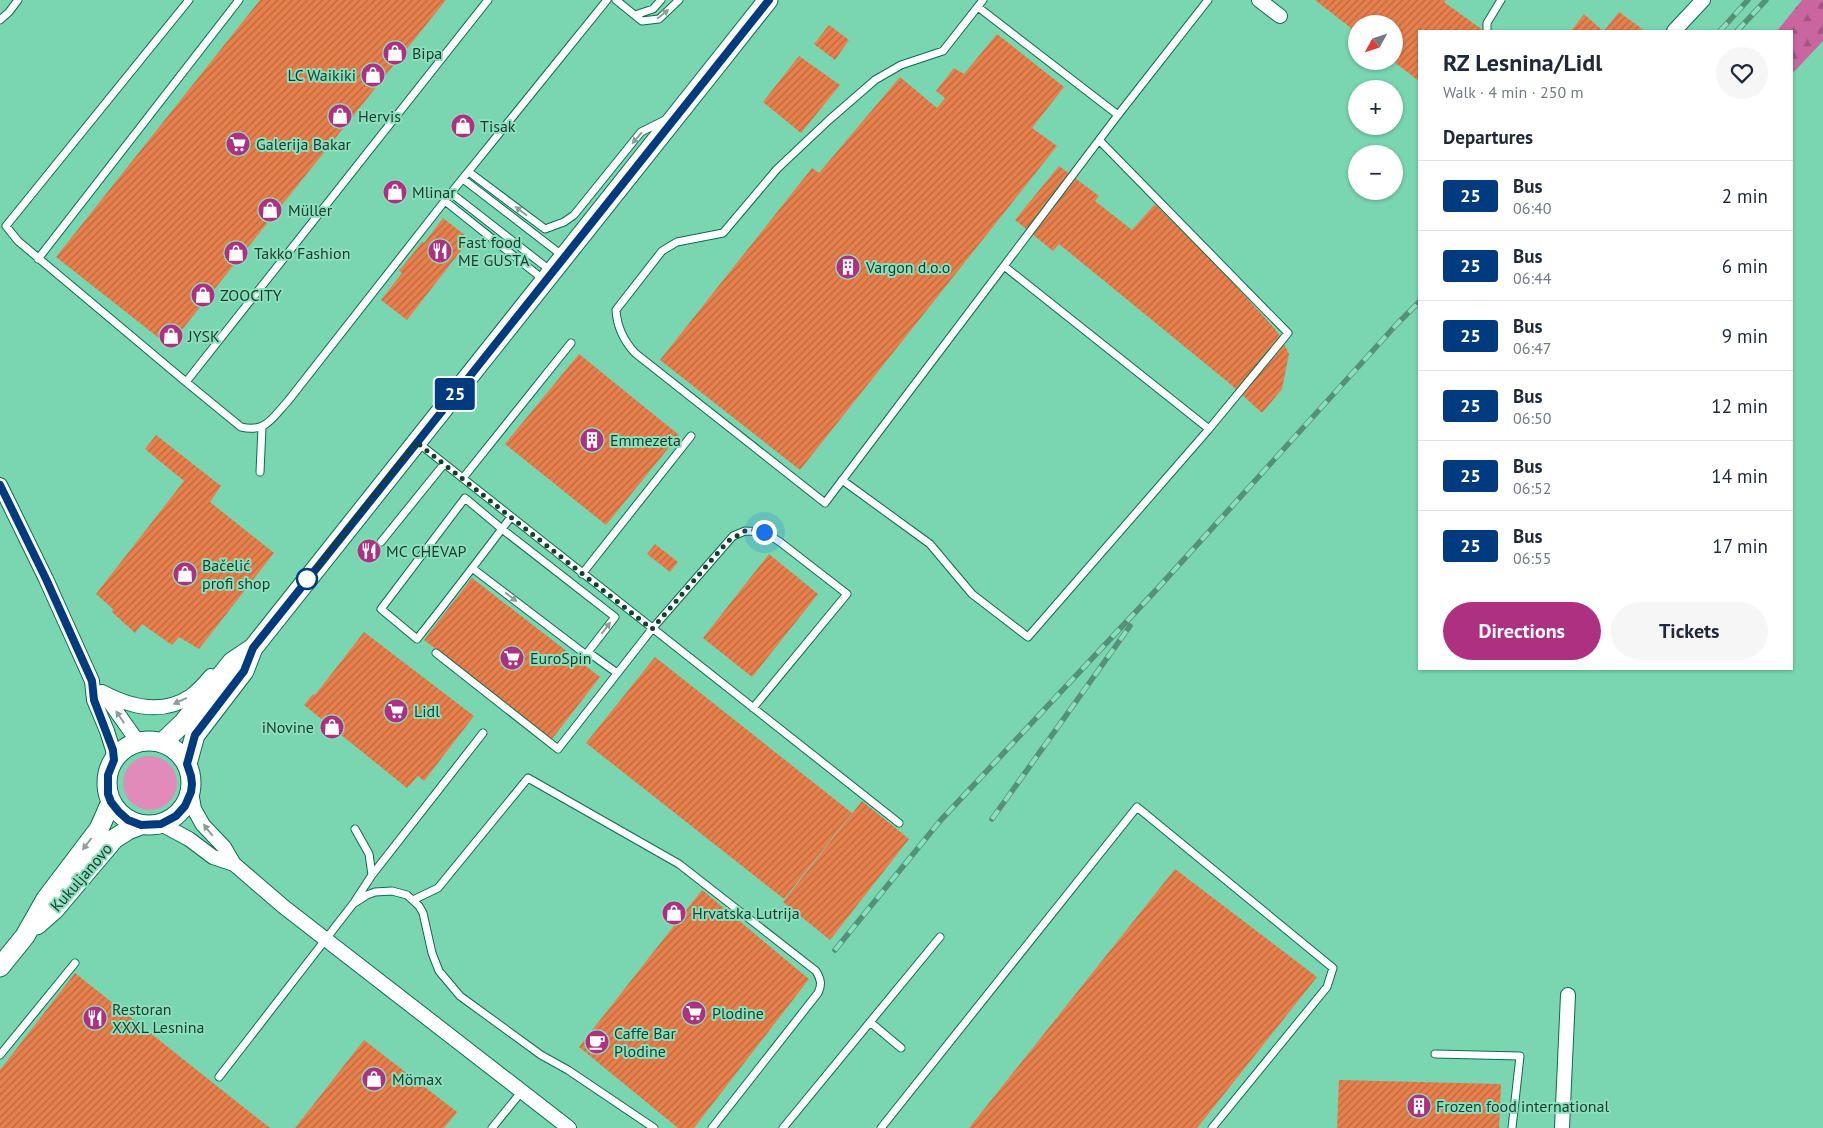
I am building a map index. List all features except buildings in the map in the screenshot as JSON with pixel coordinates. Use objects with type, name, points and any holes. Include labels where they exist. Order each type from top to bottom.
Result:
[{"type":"main road","points":[[187,764],[195,735],[244,671],[253,648],[565,258],[768,0]]},
{"type":"main road","points":[[162,743],[183,723],[232,662],[253,648]]},
{"type":"main road","points":[[141,825],[128,820],[111,802],[107,786],[108,775],[114,760],[124,749],[138,742],[152,741],[162,743],[174,749],[187,764],[191,776],[191,792],[185,806],[176,816],[161,824]]},
{"type":"main road","name":"Kukuljanovo","points":[[25,936],[46,899],[99,829],[111,802]]},
{"type":"main road","name":"Kukuljanovo","points":[[0,967],[25,936],[54,910],[114,839],[128,830],[141,825],[161,824]]},
{"type":"street","points":[[1259,0],[1280,16]]},
{"type":"street","points":[[1675,30],[1703,0]]},
{"type":"street","points":[[0,484],[92,681],[138,742]]},
{"type":"street","points":[[102,692],[133,705],[155,708],[176,704],[192,695],[213,674],[232,662]]},
{"type":"street","points":[[92,681],[94,700],[107,731],[114,760]]},
{"type":"street","points":[[191,792],[194,808],[203,825],[224,847],[234,864],[326,939],[569,1128]]},
{"type":"street","points":[[161,824],[189,839],[212,857],[234,864]]},
{"type":"street","points":[[1562,1128],[1568,995]]},
{"type":"lane","points":[[0,20],[18,0]]},
{"type":"lane","points":[[189,0],[6,226],[18,241],[38,259],[186,382],[241,426],[251,429],[262,428],[288,401],[450,193],[607,0]]},
{"type":"lane","points":[[38,259],[239,0]]},
{"type":"lane","points":[[186,382],[488,0]]},
{"type":"lane","points":[[616,0],[642,21],[659,20],[679,0]]},
{"type":"lane","points":[[634,15],[653,9],[660,0]]},
{"type":"lane","points":[[983,0],[943,51],[901,65],[875,80],[828,120],[777,169],[723,233],[677,242],[662,251],[616,310],[617,323],[625,342],[635,353],[825,503],[1118,115],[1208,0]]},
{"type":"lane","points":[[1487,30],[1487,22],[1501,0]]},
{"type":"lane","points":[[978,6],[1118,115]]},
{"type":"lane","points":[[469,172],[545,229],[564,222],[574,215],[641,132],[679,114]]},
{"type":"lane","points":[[842,480],[930,544],[972,594],[1028,637],[1209,430],[1288,333],[1099,140]]},
{"type":"lane","points":[[463,179],[565,258]]},
{"type":"lane","points":[[450,193],[549,277]]},
{"type":"lane","points":[[445,201],[549,277]]},
{"type":"lane","points":[[1004,266],[1209,430]]},
{"type":"lane","points":[[463,478],[571,343]]},
{"type":"lane","points":[[260,472],[262,428]]},
{"type":"lane","points":[[582,574],[691,436]]},
{"type":"lane","points":[[416,442],[899,823]]},
{"type":"lane","points":[[381,542],[444,464]]},
{"type":"lane","points":[[511,517],[502,529],[472,568],[417,639],[381,609],[465,498],[502,529],[615,616],[588,652],[615,675]]},
{"type":"lane","points":[[436,653],[558,748],[652,629],[728,541],[745,531],[756,530],[770,535],[847,594],[753,708]]},
{"type":"lane","points":[[472,568],[615,675]]},
{"type":"lane","points":[[219,1077],[353,904],[372,875],[483,733]]},
{"type":"lane","points":[[413,900],[438,888],[528,778],[679,864],[816,971],[821,980],[818,993],[712,1128]]},
{"type":"lane","points":[[881,1128],[1137,806],[1333,968],[1327,987],[1212,1128]]},
{"type":"lane","points":[[355,829],[370,854],[372,875]]},
{"type":"lane","points":[[353,904],[367,895],[384,891],[400,892],[413,900],[423,913],[432,953],[439,971],[460,996],[541,1055],[568,1070],[654,1128]]},
{"type":"lane","points":[[783,1128],[940,937]]},
{"type":"lane","points":[[0,1055],[75,964]]},
{"type":"lane","points":[[870,1022],[901,1048]]},
{"type":"lane","points":[[1435,1054],[1520,1056],[1512,1128]]},
{"type":"lane","points":[[492,1128],[522,1091]]},
{"type":"shaded area","points":[[0,0],[1823,0],[1823,1128],[0,1128]]},
{"type":"shaded area","points":[[150,756],[160,758],[169,764],[175,773],[177,783],[175,793],[169,802],[160,808],[150,810],[140,808],[131,802],[125,793],[123,783],[125,773],[131,764],[140,758]]},
{"type":"green space","points":[[1802,0],[1823,0],[1823,41],[1793,73],[1793,30],[1778,30]]},
{"type":"railway","points":[[1721,30],[1748,0]]},
{"type":"railway","points":[[1738,30],[1766,0]]},
{"type":"railway","points":[[835,950],[940,821],[1158,588],[1418,303]]},
{"type":"railway","points":[[992,819],[1130,626]]},
{"type":"bus line","name":"25","points":[[0,485],[46,579],[92,681],[94,700],[113,750],[114,760],[110,767],[107,786],[111,802],[128,820],[141,825],[151,826],[169,821],[185,806],[191,792],[191,776],[187,764],[195,735],[244,671],[253,648],[769,0]]},
{"type":"place","name":"Bipa","points":[[395,53]]},
{"type":"place","name":"LC Waikiki","points":[[373,75]]},
{"type":"place","name":"Hervis","points":[[340,116]]},
{"type":"place","name":"Tisak","points":[[463,126]]},
{"type":"place","name":"Galerija Bakar","points":[[238,144]]},
{"type":"place","name":"Mlinar","points":[[395,192]]},
{"type":"place","name":"Müller","points":[[270,210]]},
{"type":"place","name":"Fast food ME GUSTA","points":[[440,251]]},
{"type":"place","name":"Takko Fashion","points":[[236,253]]},
{"type":"place","name":"Vargon d.o.o","points":[[848,267]]},
{"type":"place","name":"ZOOCITY","points":[[203,295]]},
{"type":"place","name":"JYSK","points":[[171,336]]},
{"type":"place","name":"Emmezeta","points":[[592,440]]},
{"type":"place","name":"MC CHEVAP","points":[[369,551]]},
{"type":"place","name":"Bačelić profi shop","points":[[185,574]]},
{"type":"place","name":"EuroSpin","points":[[512,658]]},
{"type":"place","name":"Lidl","points":[[396,711]]},
{"type":"place","name":"iNovine","points":[[332,727]]},
{"type":"place","name":"Hrvatska Lutrija","points":[[674,913]]},
{"type":"place","name":"Plodine","points":[[694,1013]]},
{"type":"place","name":"Restoran XXXL Lesnina","points":[[95,1018]]},
{"type":"place","name":"Caffe Bar Plodine","points":[[597,1042]]},
{"type":"place","name":"Mömax","points":[[374,1079]]},
{"type":"place","name":"Frozen food international","points":[[1419,1106]]},
{"type":"route","points":[[307,579],[416,442],[652,629],[733,536],[745,531],[756,530],[764,532]]}]
